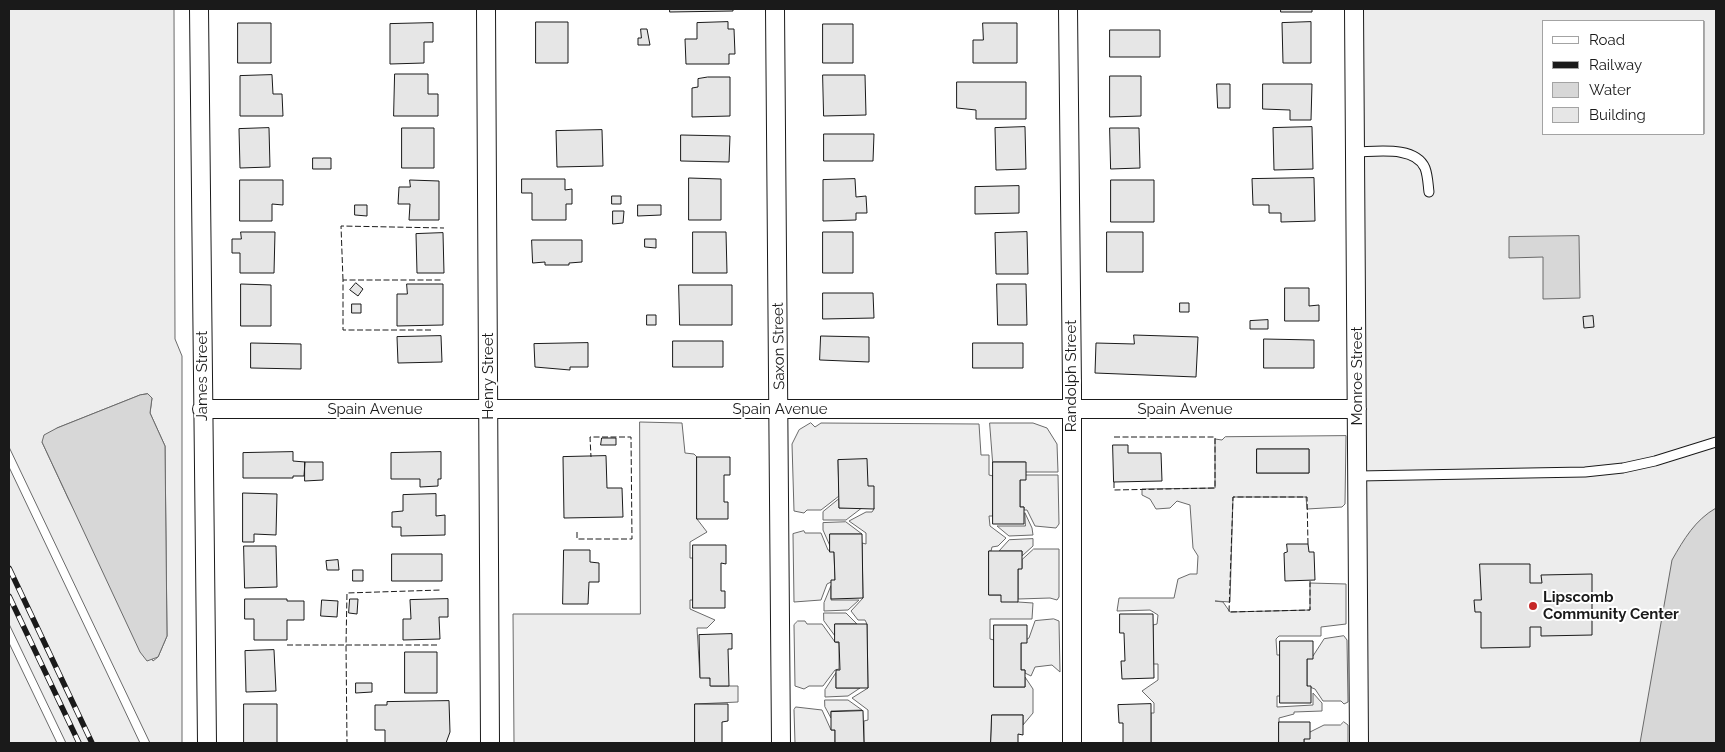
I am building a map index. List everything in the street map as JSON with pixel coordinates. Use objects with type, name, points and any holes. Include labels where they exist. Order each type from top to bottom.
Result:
[{"type":"street","name":"James Street","points":[[199,9],[207,743]]},
{"type":"street","name":"Henry Street","points":[[486,9],[490,743]]},
{"type":"street","name":"Saxon Street","points":[[775,9],[782,743]]},
{"type":"street","name":"Randolph Street","points":[[1068,9],[1072,409],[1072,743]]},
{"type":"street","name":"Monroe Street","points":[[1354,9],[1359,743]]},
{"type":"street","name":"Spain Avenue","points":[[202,409],[1357,409]]},
{"type":"lane","points":[[1355,152],[1404,153],[1417,158],[1425,168],[1429,192]]},
{"type":"lane","points":[[1358,476],[1585,472],[1623,468],[1655,461],[1716,442]]},
{"type":"shaded area","points":[[9,9],[174,9],[175,339],[182,356],[182,743],[150,743],[9,447]],"holes":[[[148,394],[152,398],[150,413],[165,446],[167,636],[158,657],[153,661],[68,498],[42,442],[57,428],[140,395]]]},
{"type":"shaded area","points":[[1354,9],[1716,9],[1716,743],[1359,743]]},
{"type":"shaded area","points":[[640,422],[682,423],[685,453],[694,454],[697,457],[697,519],[707,532],[690,542],[690,558],[693,558],[693,600],[690,600],[690,609],[715,620],[707,628],[697,628],[700,677],[710,678],[711,686],[738,686],[738,702],[695,704],[695,743],[514,743],[513,614],[640,614]]},
{"type":"shaded area","points":[[811,423],[815,427],[821,423],[979,424],[981,455],[989,455],[989,475],[993,476],[993,516],[989,516],[990,526],[1006,538],[989,551],[989,595],[1001,595],[1018,602],[1033,603],[1032,619],[990,619],[990,639],[994,640],[994,687],[1025,687],[1025,677],[1033,689],[1033,713],[1023,725],[1023,715],[992,715],[991,743],[864,743],[864,721],[868,720],[868,710],[852,698],[868,688],[867,624],[865,620],[858,620],[851,611],[863,598],[862,543],[866,544],[866,533],[849,521],[866,512],[872,512],[874,509],[868,486],[838,460],[839,496],[821,510],[807,510],[804,513],[794,511],[792,444],[799,430]]},
{"type":"shaded area","points":[[990,423],[1033,423],[1047,428],[1057,444],[1058,472],[1025,472],[1025,462],[993,462]]},
{"type":"shaded area","points":[[1346,436],[1345,504],[1342,507],[1307,509],[1306,497],[1233,497],[1230,602],[1215,601],[1223,602],[1230,612],[1310,610],[1310,583],[1346,584],[1346,624],[1321,627],[1321,636],[1279,636],[1276,639],[1277,655],[1280,655],[1280,696],[1277,696],[1277,707],[1313,705],[1313,693],[1322,703],[1322,711],[1294,712],[1294,714],[1279,718],[1279,743],[1151,743],[1151,713],[1154,713],[1154,703],[1142,691],[1158,680],[1158,664],[1153,664],[1153,625],[1157,624],[1158,615],[1150,610],[1117,611],[1119,598],[1174,598],[1178,579],[1190,574],[1197,574],[1198,556],[1193,548],[1190,505],[1177,501],[1170,508],[1156,509],[1150,499],[1142,495],[1142,489],[1215,488],[1215,439],[1222,440],[1225,437]],"holes":[[[1257,449],[1309,449],[1309,473],[1257,473]]]},
{"type":"shaded area","points":[[9,467],[140,743],[66,743],[9,624]]},
{"type":"shaded area","points":[[1026,475],[1058,475],[1059,524],[1056,528],[1035,526],[1027,510],[1024,510],[1024,507],[1020,507],[1020,480]]},
{"type":"shaded area","points":[[839,499],[839,508],[863,507],[846,520],[823,520],[823,512]]},
{"type":"shaded area","points":[[1025,513],[1033,535],[1009,536],[997,526],[1025,526]]},
{"type":"shaded area","points":[[846,522],[862,534],[830,534],[830,546],[823,530],[823,523]]},
{"type":"shaded area","points":[[804,531],[805,533],[821,533],[828,550],[834,552],[835,580],[827,584],[821,600],[794,602],[793,534]]},
{"type":"shaded area","points":[[1033,539],[1033,546],[1022,556],[1022,551],[999,551],[1009,540]]},
{"type":"shaded area","points":[[1034,549],[1059,549],[1059,597],[1057,600],[1050,598],[1018,599],[1018,569],[1022,568],[1022,560]]},
{"type":"shaded area","points":[[831,586],[831,600],[859,600],[848,610],[824,611],[824,603]]},
{"type":"shaded area","points":[[824,613],[846,613],[857,624],[835,624],[835,636],[824,621]]},
{"type":"shaded area","points":[[1054,619],[1059,621],[1060,672],[1052,665],[1035,667],[1031,676],[1025,673],[1025,670],[1021,670],[1021,643],[1029,638],[1035,621]]},
{"type":"shaded area","points":[[798,621],[805,621],[807,624],[822,624],[835,642],[839,643],[839,669],[835,670],[823,686],[809,686],[804,689],[795,686],[794,625]]},
{"type":"shaded area","points":[[1344,636],[1347,640],[1348,702],[1344,704],[1341,701],[1323,701],[1315,689],[1307,686],[1307,659],[1313,656],[1324,639]]},
{"type":"shaded area","points":[[9,643],[57,743],[9,743]]},
{"type":"shaded area","points":[[836,673],[836,688],[860,688],[848,696],[825,697],[825,690]]},
{"type":"shaded area","points":[[825,700],[848,700],[862,710],[831,711],[831,718],[825,707]]},
{"type":"shaded area","points":[[796,707],[822,710],[831,730],[835,730],[835,743],[795,743],[794,710]]},
{"type":"shaded area","points":[[1344,722],[1348,725],[1348,743],[1304,743],[1304,739],[1310,732],[1324,725],[1340,725]]},
{"type":"water","points":[[1579,236],[1580,298],[1543,299],[1543,257],[1509,258],[1509,237]]},
{"type":"water","points":[[148,394],[152,398],[150,413],[165,446],[167,636],[158,657],[147,661],[140,652],[42,442],[44,435],[57,428],[140,395]]},
{"type":"water","points":[[1716,508],[1716,743],[1640,743],[1672,560],[1696,524]]},
{"type":"building","points":[[670,9],[733,9],[733,11],[670,12]]},
{"type":"building","points":[[1281,9],[1312,9],[1312,12],[1281,12]]},
{"type":"building","points":[[536,22],[568,22],[568,63],[536,63]]},
{"type":"building","points":[[728,22],[728,29],[734,29],[735,54],[729,54],[729,64],[686,64],[685,39],[697,39],[697,23]]},
{"type":"building","points":[[1311,22],[1311,63],[1283,63],[1282,23]]},
{"type":"building","points":[[238,23],[271,23],[271,63],[238,63]]},
{"type":"building","points":[[433,23],[433,42],[424,42],[424,63],[390,64],[390,24]]},
{"type":"building","points":[[983,23],[1017,23],[1017,63],[973,63],[973,40],[983,40]]},
{"type":"building","points":[[823,24],[853,24],[853,63],[823,63]]},
{"type":"building","points":[[641,29],[647,29],[650,45],[638,45],[638,38],[641,38]]},
{"type":"building","points":[[1110,30],[1160,30],[1160,57],[1110,57]]},
{"type":"building","points":[[395,74],[428,74],[428,94],[438,94],[438,116],[394,116]]},
{"type":"building","points":[[272,75],[273,94],[282,94],[283,116],[240,116],[240,76]]},
{"type":"building","points":[[823,75],[865,75],[866,115],[824,116]]},
{"type":"building","points":[[1110,76],[1141,76],[1141,116],[1110,117]]},
{"type":"building","points":[[730,77],[730,116],[692,117],[692,88],[698,87],[698,79]]},
{"type":"building","points":[[957,82],[1026,82],[1026,119],[976,119],[976,110],[957,108]]},
{"type":"building","points":[[1217,84],[1230,84],[1230,108],[1218,108]]},
{"type":"building","points":[[1263,84],[1312,84],[1311,120],[1290,120],[1290,110],[1263,109]]},
{"type":"building","points":[[1025,127],[1026,169],[996,170],[995,128]]},
{"type":"building","points":[[1312,127],[1313,169],[1274,170],[1273,128]]},
{"type":"building","points":[[269,128],[270,167],[240,168],[239,129]]},
{"type":"building","points":[[402,128],[434,128],[434,168],[402,168]]},
{"type":"building","points":[[1110,128],[1139,128],[1140,168],[1111,169]]},
{"type":"building","points":[[602,130],[603,166],[557,167],[556,131]]},
{"type":"building","points":[[824,134],[874,134],[873,161],[824,161]]},
{"type":"building","points":[[681,135],[730,136],[729,162],[681,161]]},
{"type":"building","points":[[313,158],[331,158],[331,169],[313,169]]},
{"type":"building","points":[[689,178],[721,179],[721,220],[689,220]]},
{"type":"building","points":[[1314,178],[1315,221],[1281,222],[1281,213],[1269,213],[1269,205],[1253,205],[1252,179]]},
{"type":"building","points":[[522,179],[565,179],[565,190],[572,189],[572,204],[566,204],[566,220],[532,220],[532,193],[522,193]]},
{"type":"building","points":[[855,179],[856,197],[866,196],[867,213],[856,213],[856,220],[823,221],[823,180]]},
{"type":"building","points":[[240,180],[283,180],[283,205],[272,204],[272,221],[240,221]]},
{"type":"building","points":[[410,180],[439,181],[439,220],[409,220],[410,204],[398,204],[399,187],[410,187]]},
{"type":"building","points":[[1111,180],[1154,180],[1154,222],[1111,222]]},
{"type":"building","points":[[1019,186],[1019,213],[975,214],[975,187]]},
{"type":"building","points":[[612,196],[621,196],[621,204],[612,204]]},
{"type":"building","points":[[355,205],[367,205],[367,216],[355,215]]},
{"type":"building","points":[[638,205],[661,205],[661,215],[638,216]]},
{"type":"building","points":[[613,211],[624,211],[623,223],[613,224]]},
{"type":"building","points":[[241,232],[275,232],[274,273],[240,273],[240,253],[232,253],[232,239],[241,239]]},
{"type":"building","points":[[693,232],[726,232],[727,273],[693,273]]},
{"type":"building","points":[[823,232],[853,232],[853,273],[823,273]]},
{"type":"building","points":[[1027,232],[1028,274],[996,274],[995,233]]},
{"type":"building","points":[[1107,232],[1143,232],[1143,272],[1107,272]]},
{"type":"building","points":[[443,233],[444,273],[417,273],[416,234]]},
{"type":"building","points":[[645,239],[656,239],[656,248],[645,247]]},
{"type":"building","points":[[532,240],[582,240],[582,262],[569,263],[569,265],[545,265],[545,262],[533,263]]},
{"type":"building","points":[[356,283],[363,289],[358,296],[350,290]]},
{"type":"building","points":[[241,284],[271,285],[271,326],[241,326]]},
{"type":"building","points":[[407,284],[443,284],[443,325],[397,326],[397,294],[407,294]]},
{"type":"building","points":[[997,284],[1026,284],[1027,325],[998,325]]},
{"type":"building","points":[[679,285],[732,285],[732,325],[680,325]]},
{"type":"building","points":[[1285,288],[1309,288],[1309,306],[1319,305],[1319,321],[1285,321]]},
{"type":"building","points":[[823,293],[873,293],[874,318],[823,319]]},
{"type":"building","points":[[1180,303],[1189,303],[1189,312],[1180,312]]},
{"type":"building","points":[[352,304],[361,304],[361,313],[352,313]]},
{"type":"building","points":[[647,315],[656,315],[656,325],[647,325]]},
{"type":"building","points":[[1593,316],[1594,327],[1584,328],[1583,317]]},
{"type":"building","points":[[1268,320],[1268,329],[1250,329],[1250,321]]},
{"type":"building","points":[[1134,335],[1198,337],[1196,377],[1095,373],[1096,343],[1134,344]]},
{"type":"building","points":[[441,336],[442,362],[398,363],[397,337]]},
{"type":"building","points":[[821,336],[869,337],[869,362],[820,360]]},
{"type":"building","points":[[1264,339],[1314,340],[1314,368],[1264,368]]},
{"type":"building","points":[[673,341],[723,341],[723,367],[673,367]]},
{"type":"building","points":[[251,343],[301,344],[301,369],[251,368]]},
{"type":"building","points":[[588,343],[588,367],[570,367],[570,370],[535,367],[534,344]]},
{"type":"building","points":[[973,343],[1023,343],[1023,368],[973,368]]},
{"type":"building","points":[[602,438],[616,438],[616,445],[601,445]]},
{"type":"building","points":[[1113,445],[1128,445],[1128,453],[1161,453],[1162,481],[1114,482]]},
{"type":"building","points":[[1257,449],[1309,449],[1309,473],[1257,473]]},
{"type":"building","points":[[293,452],[293,461],[305,462],[304,476],[293,476],[293,478],[243,478],[243,453]]},
{"type":"building","points":[[441,452],[441,479],[438,479],[438,486],[420,487],[420,479],[391,479],[391,453]]},
{"type":"building","points":[[606,456],[607,488],[622,488],[623,517],[564,518],[563,457]]},
{"type":"building","points":[[697,457],[730,457],[730,475],[724,475],[724,502],[728,502],[728,519],[697,519]]},
{"type":"building","points":[[867,459],[868,486],[874,486],[874,509],[839,508],[838,460]]},
{"type":"building","points":[[305,462],[323,462],[323,480],[305,481]]},
{"type":"building","points":[[993,462],[1026,462],[1026,480],[1020,480],[1020,507],[1024,507],[1024,524],[993,524]]},
{"type":"building","points":[[243,493],[277,494],[276,535],[254,534],[254,542],[243,542]]},
{"type":"building","points":[[436,494],[436,516],[445,515],[445,535],[401,536],[401,527],[392,527],[392,512],[403,511],[403,495]]},
{"type":"building","points":[[830,534],[862,534],[863,598],[831,599],[831,580],[835,580],[834,552],[830,552]]},
{"type":"building","points":[[1287,544],[1308,544],[1309,552],[1314,552],[1315,580],[1285,581],[1284,553],[1287,552]]},
{"type":"building","points":[[693,545],[726,545],[726,564],[721,563],[721,591],[725,591],[725,608],[693,608]]},
{"type":"building","points":[[244,546],[276,546],[277,587],[245,588]]},
{"type":"building","points":[[564,550],[590,550],[590,562],[599,563],[599,582],[589,582],[588,604],[563,604]]},
{"type":"building","points":[[989,551],[1022,551],[1022,569],[1018,569],[1018,602],[1001,602],[1001,595],[989,595]]},
{"type":"building","points":[[392,554],[442,554],[442,581],[392,581]]},
{"type":"building","points":[[338,560],[339,570],[327,570],[326,561]]},
{"type":"building","name":"Lipscomb Community Center","points":[[1480,564],[1530,564],[1530,583],[1542,583],[1541,575],[1592,574],[1592,635],[1541,636],[1541,627],[1530,627],[1530,647],[1481,648],[1481,612],[1475,612],[1474,600],[1481,600]]},
{"type":"building","points":[[353,570],[363,570],[363,581],[353,581]]},
{"type":"building","points":[[245,599],[304,601],[304,620],[287,620],[287,640],[254,640],[254,619],[245,619]]},
{"type":"building","points":[[350,599],[358,599],[357,614],[349,613]]},
{"type":"building","points":[[448,599],[448,617],[439,617],[440,639],[403,640],[403,619],[411,619],[410,600]]},
{"type":"building","points":[[322,600],[338,601],[337,617],[321,616]]},
{"type":"building","points":[[1120,614],[1153,614],[1154,678],[1122,679],[1121,661],[1125,661],[1124,633],[1120,633]]},
{"type":"building","points":[[835,624],[867,624],[868,688],[836,688],[836,670],[840,670],[839,642],[835,642]]},
{"type":"building","points":[[994,625],[1027,625],[1027,643],[1021,643],[1021,670],[1025,670],[1025,687],[994,687]]},
{"type":"building","points":[[732,634],[732,649],[728,649],[729,686],[710,686],[710,678],[700,678],[699,635]]},
{"type":"building","points":[[1280,641],[1313,641],[1313,659],[1307,659],[1307,686],[1311,686],[1311,703],[1280,703]]},
{"type":"building","points":[[274,650],[276,691],[246,692],[245,651]]},
{"type":"building","points":[[405,652],[437,652],[437,693],[405,693]]},
{"type":"building","points":[[356,683],[372,683],[372,692],[356,693]]},
{"type":"building","points":[[449,701],[450,732],[446,743],[385,743],[385,730],[375,730],[375,705],[387,705],[387,702]]},
{"type":"building","points":[[244,704],[277,704],[277,743],[244,743]]},
{"type":"building","points":[[695,704],[728,704],[728,721],[722,722],[722,743],[695,743]]},
{"type":"building","points":[[1151,704],[1151,743],[1123,743],[1123,723],[1119,723],[1118,705]]},
{"type":"building","points":[[863,711],[864,743],[835,743],[835,730],[831,730],[831,712]]},
{"type":"building","points":[[992,715],[1023,715],[1023,735],[1018,734],[1018,743],[991,743]]},
{"type":"building","points":[[1279,722],[1310,722],[1310,739],[1304,739],[1304,743],[1279,743]]},
{"type":"railway","points":[[9,568],[92,743]]},
{"type":"railway","points":[[9,596],[79,743]]},
{"type":"fence","points":[[343,280],[341,226],[444,228]]},
{"type":"fence","points":[[431,330],[343,330],[343,280],[443,280]]},
{"type":"fence","points":[[577,532],[577,539],[632,539],[631,437],[590,437],[591,457]]},
{"type":"fence","points":[[1114,437],[1215,437],[1215,488],[1114,490],[1114,482]]},
{"type":"fence","points":[[1308,544],[1307,497],[1233,497],[1229,612],[1310,610],[1310,580]]},
{"type":"fence","points":[[437,645],[346,645],[347,593],[441,590]]},
{"type":"fence","points":[[287,645],[346,645],[347,743]]},
{"type":"place","name":"Lipscomb Community Center","points":[[1533,606]]}]
